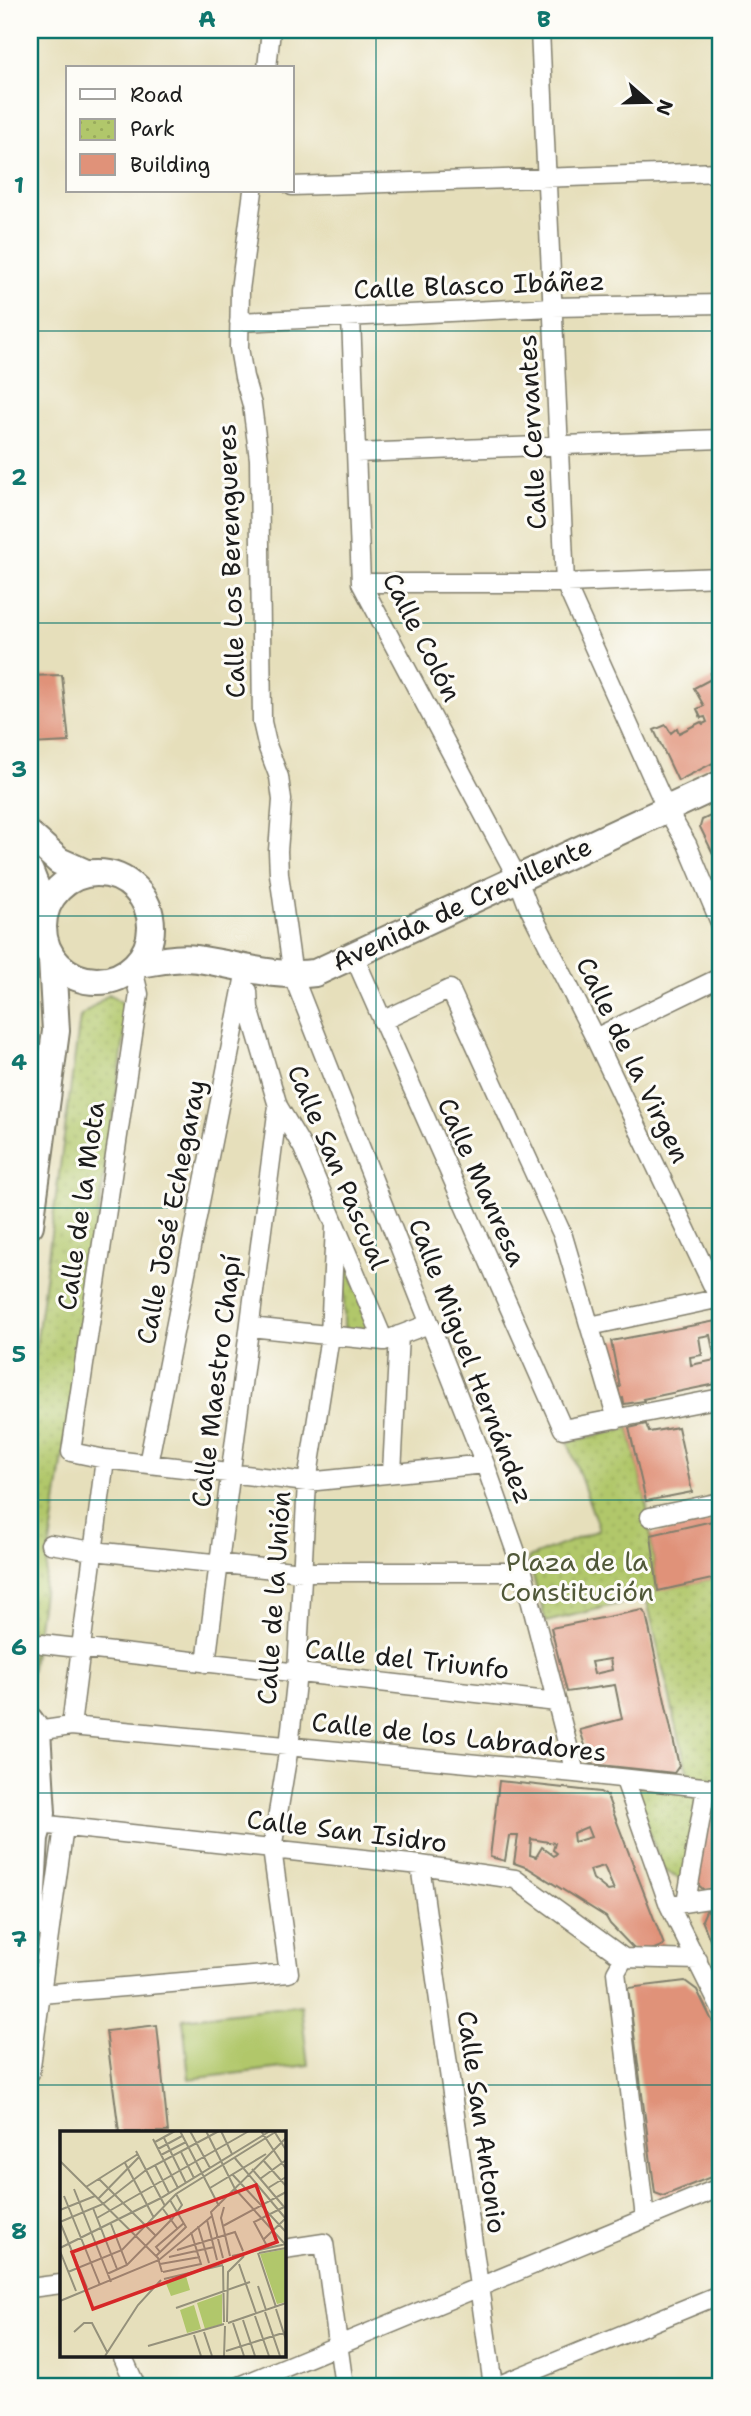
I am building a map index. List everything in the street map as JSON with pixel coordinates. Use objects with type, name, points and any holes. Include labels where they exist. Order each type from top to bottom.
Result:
[{"type":"main road","name":"Avenida de Crevillente","points":[[135,966],[194,958],[246,970],[293,976],[315,973],[721,783]]},
{"type":"main road","points":[[30,835],[59,860],[86,873]]},
{"type":"main road","points":[[30,872],[45,910]]},
{"type":"main road","points":[[30,1225],[56,1031],[52,959],[43,936],[45,910],[54,893],[68,880],[86,873],[101,872],[116,876],[140,893],[148,906],[151,920],[149,944],[135,966],[116,979],[96,982],[71,976],[52,959]]},
{"type":"main road","name":"Avenida de Crevillente","points":[[151,920],[194,958]]},
{"type":"main road","points":[[56,1031],[72,1004],[96,982]]},
{"type":"main road","points":[[30,1926],[42,1833],[33,1726]]},
{"type":"street","points":[[267,66],[271,30]]},
{"type":"street","name":"Calle Cervantes","points":[[540,30],[565,583],[667,810],[687,844],[721,925]]},
{"type":"street","points":[[294,186],[721,172]]},
{"type":"street","name":"Calle Los Berengueres","points":[[253,192],[240,290],[240,358],[252,405],[259,459],[262,722],[279,777],[282,800],[279,874],[293,976]]},
{"type":"street","name":"Calle Blasco Ibáñez","points":[[239,322],[552,307],[721,304]]},
{"type":"street","name":"Calle Colón","points":[[351,317],[361,583],[517,877]]},
{"type":"street","points":[[356,453],[721,439]]},
{"type":"street","points":[[361,583],[565,583],[721,577]]},
{"type":"street","name":"Calle de la Virgen","points":[[517,877],[528,906],[595,1038],[720,1300]]},
{"type":"street","name":"Calle Manresa","points":[[354,956],[563,1429],[617,1419]]},
{"type":"street","name":"Calle de la Mota","points":[[105,1459],[71,1452],[139,995],[135,966]]},
{"type":"street","name":"Calle San Pascual","points":[[246,970],[249,1008],[278,1106],[303,1148],[335,1226],[391,1338]]},
{"type":"street","name":"Calle José Echegaray","points":[[148,1464],[246,970]]},
{"type":"street","name":"Calle Miguel Hernández","points":[[293,976],[485,1464],[523,1572],[575,1773]]},
{"type":"street","points":[[595,1038],[721,976]]},
{"type":"street","points":[[382,1021],[450,989],[563,1236],[617,1419],[721,1398]]},
{"type":"street","name":"Calle Maestro Chapí","points":[[206,1663],[278,1106]]},
{"type":"street","name":"Calle de la Unión","points":[[41,1994],[289,1973],[272,1849],[289,1747],[297,1673],[307,1482],[330,1336],[335,1226]]},
{"type":"street","points":[[590,1326],[720,1300]]},
{"type":"street","points":[[250,1327],[330,1336],[391,1338],[429,1324]]},
{"type":"street","points":[[391,1338],[392,1473]]},
{"type":"street","points":[[71,1726],[105,1459],[307,1482],[485,1464]]},
{"type":"street","points":[[650,1517],[721,1502]]},
{"type":"street","points":[[50,1544],[93,1551],[303,1572],[523,1572]]},
{"type":"street","name":"Calle del Triunfo","points":[[42,1644],[558,1702]]},
{"type":"street","name":"Calle de los Labradores","points":[[33,1726],[71,1726],[575,1773],[713,1789]]},
{"type":"street","points":[[625,1780],[698,1960],[721,2009]]},
{"type":"street","points":[[677,1904],[713,1789]]},
{"type":"street","points":[[30,2073],[41,1994],[42,1833]]},
{"type":"street","name":"Calle San Isidro","points":[[42,1833],[272,1849],[420,1865],[515,1879],[624,1958]]},
{"type":"street","name":"Calle San Antonio","points":[[420,1865],[495,2386]]},
{"type":"street","points":[[677,1904],[721,1897]]},
{"type":"street","points":[[645,2218],[616,1972],[624,1958],[698,1960]]},
{"type":"street","points":[[240,2386],[721,2187]]},
{"type":"street","points":[[285,2249],[324,2243],[344,2386]]},
{"type":"street","points":[[30,2288],[60,2284]]},
{"type":"street","points":[[495,2386],[721,2294]]},
{"type":"street","points":[[122,2356],[136,2386]]},
{"type":"green space","points":[[109,994],[129,1007],[30,1681],[30,1390],[80,1017]]},
{"type":"green space","points":[[344,1255],[373,1334],[344,1330]]},
{"type":"green space","name":"Plaza de la Constitución","points":[[629,1428],[646,1501],[658,1590],[721,1577],[721,1785],[690,1783],[646,1597],[546,1622],[528,1558],[599,1530],[568,1442]]},
{"type":"green space","points":[[632,1786],[704,1793],[687,1883],[663,1870]]},
{"type":"green space","points":[[301,2005],[308,2065],[189,2079],[183,2019]]},
{"type":"building","points":[[721,669],[721,759],[678,781],[654,730],[666,725],[671,733],[677,728],[679,733],[701,722],[707,722],[705,717],[701,718],[697,709],[704,706],[694,688],[713,678],[711,673]]},
{"type":"building","points":[[62,675],[69,742],[30,744],[30,676]]},
{"type":"building","points":[[721,811],[721,870],[700,827],[702,820]]},
{"type":"building","points":[[716,1321],[721,1323],[721,1383],[624,1404],[623,1398],[620,1399],[611,1341]],"holes":[[[710,1335],[715,1360],[691,1365],[690,1357],[702,1355],[699,1337]]]},
{"type":"building","points":[[646,1424],[649,1432],[678,1427],[692,1492],[646,1501],[629,1428]]},
{"type":"building","points":[[721,1519],[721,1577],[658,1591],[651,1535]]},
{"type":"building","points":[[642,1610],[646,1614],[679,1766],[674,1773],[591,1764],[580,1730],[622,1719],[615,1685],[567,1692],[551,1628]],"holes":[[[610,1659],[612,1670],[594,1674],[591,1662]]]},
{"type":"building","points":[[499,1781],[600,1792],[607,1796],[664,1945],[644,1953],[636,1951],[606,1917],[528,1868],[514,1863],[518,1836],[509,1836],[505,1861],[490,1857]],"holes":[[[587,1827],[591,1837],[574,1842],[573,1833]],[[531,1839],[555,1843],[553,1850],[557,1853],[554,1856],[542,1847],[536,1857],[530,1855]],[[604,1866],[614,1890],[608,1891],[593,1879],[590,1870]]]},
{"type":"building","points":[[709,1801],[721,1804],[721,1888],[704,1890],[695,1882]]},
{"type":"building","points":[[721,1909],[721,1967],[702,1920],[706,1911]]},
{"type":"building","points":[[685,1981],[697,1990],[721,2039],[721,2173],[663,2196],[655,2193],[628,1988]]},
{"type":"building","points":[[157,2025],[168,2131],[119,2131],[106,2031]]}]
